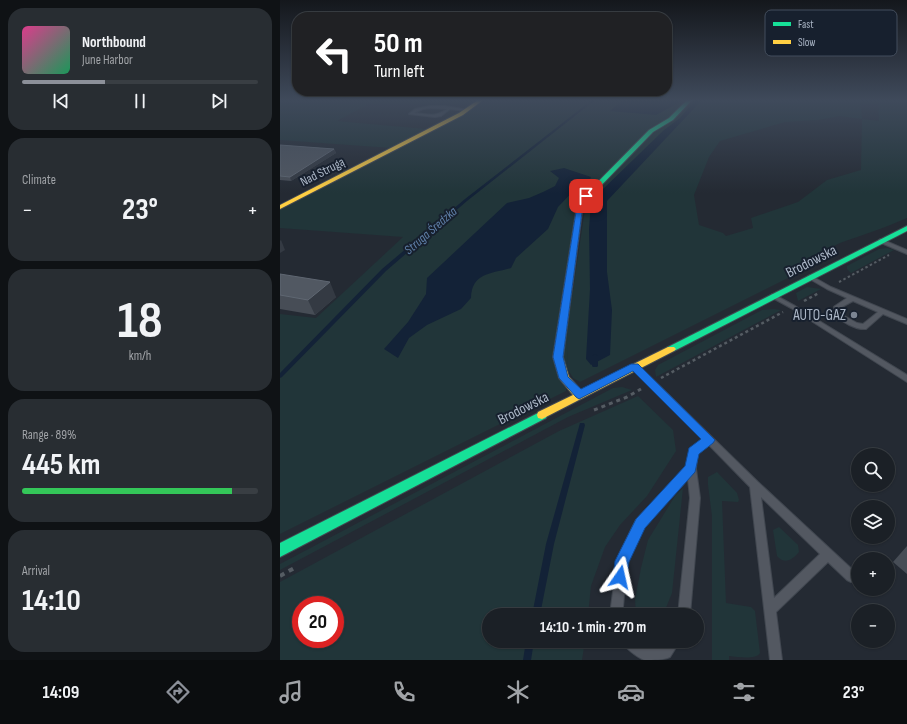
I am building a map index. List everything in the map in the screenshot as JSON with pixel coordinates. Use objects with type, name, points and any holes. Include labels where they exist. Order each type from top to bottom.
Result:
[{"type":"street","name":"Nad Strugą","points":[[280,207],[426,131]]},
{"type":"street","points":[[576,396],[564,378],[558,357],[579,212],[586,196],[652,131]]},
{"type":"street","name":"Brodowska","points":[[280,550],[576,396],[907,228]]},
{"type":"lane","points":[[881,241],[907,252]]},
{"type":"lane","points":[[810,277],[829,288],[907,322]]},
{"type":"lane","points":[[773,296],[907,379]]},
{"type":"lane","points":[[853,298],[837,307],[837,311],[838,315],[855,325],[864,327],[884,311]]},
{"type":"lane","points":[[634,367],[851,576]]},
{"type":"lane","points":[[685,608],[695,498],[691,469],[693,452],[709,440]]},
{"type":"lane","points":[[617,608],[622,561],[640,523],[691,469]]},
{"type":"lane","points":[[755,485],[776,660]]},
{"type":"lane","points":[[770,610],[828,554]]},
{"type":"lane","points":[[638,648],[648,655],[666,653],[669,648]]},
{"type":"path","points":[[591,411],[627,397],[900,249]]},
{"type":"green space","points":[[280,131],[423,131],[391,148],[280,140]]},
{"type":"green space","points":[[432,131],[656,131],[575,211],[566,391],[280,534],[280,314],[316,318],[403,237],[280,228],[280,210]]},
{"type":"green space","points":[[656,131],[755,131],[720,141],[709,157],[694,195],[699,225],[723,233],[726,236],[753,228],[751,218],[798,202],[827,180],[861,170],[862,131],[907,131],[907,218],[835,245],[804,267],[806,269],[580,382],[573,378],[567,368],[568,324],[586,202],[643,142]]},
{"type":"green space","points":[[887,248],[894,250],[851,273],[847,269],[847,266],[879,249]]},
{"type":"green space","points":[[807,287],[821,289],[798,301],[796,293]]},
{"type":"green space","points":[[762,310],[781,310],[656,377],[655,370],[658,365]]},
{"type":"green space","points":[[622,387],[632,390],[568,417],[280,570],[280,564],[613,388]]},
{"type":"green space","points":[[638,396],[673,430],[676,451],[647,496],[620,525],[605,547],[591,586],[589,608],[482,608],[482,648],[584,648],[582,660],[280,660],[280,582],[559,431]]},
{"type":"green space","points":[[717,472],[737,493],[739,500],[738,502],[722,501],[726,603],[751,607],[755,611],[760,653],[755,657],[729,656],[729,660],[712,660],[712,516],[708,477]]},
{"type":"green space","points":[[683,488],[672,593],[666,608],[636,608],[635,599],[648,540],[675,496]]},
{"type":"green space","points":[[779,527],[798,545],[799,552],[794,557],[786,561],[777,556],[773,530]]},
{"type":"water","points":[[663,131],[673,131],[607,201],[607,272],[612,310],[610,355],[591,365],[586,359],[590,289],[589,229],[591,202]]},
{"type":"water","points":[[564,168],[591,177],[589,181],[580,184],[558,207],[548,229],[516,258],[511,268],[489,274],[479,279],[472,290],[471,298],[461,309],[427,325],[409,338],[398,358],[384,349],[408,322],[426,294],[427,278],[507,203],[529,198],[555,186],[559,178],[550,171]]},
{"type":"building","points":[[280,145],[334,149],[290,177],[280,176]]},
{"type":"building","points":[[280,274],[330,282],[308,300],[280,295]]},
{"type":"waterway","name":"Struga Średzka","points":[[280,376],[384,270],[466,200],[555,131]]},
{"type":"waterway","points":[[595,356],[595,366]]},
{"type":"waterway","points":[[537,608],[550,544],[582,425]]},
{"type":"waterway","points":[[527,660],[529,648]]},
{"type":"traffic: fast","points":[[584,202],[586,197],[651,131]]},
{"type":"traffic: fast","points":[[671,349],[907,228]]},
{"type":"traffic: fast","points":[[280,550],[542,415]]},
{"type":"traffic: slow","points":[[280,207],[428,131]]},
{"type":"traffic: slow","points":[[579,395],[564,378],[558,357],[579,212],[584,202]]},
{"type":"traffic: slow","points":[[542,415],[671,349]]},
{"type":"place","name":"AUTO-GAZ","points":[[854,315]]},
{"type":"route","points":[[586,196],[579,212],[558,357],[564,378],[579,395],[634,367],[709,440],[693,452],[691,469],[640,523],[622,561],[620,577]]}]
